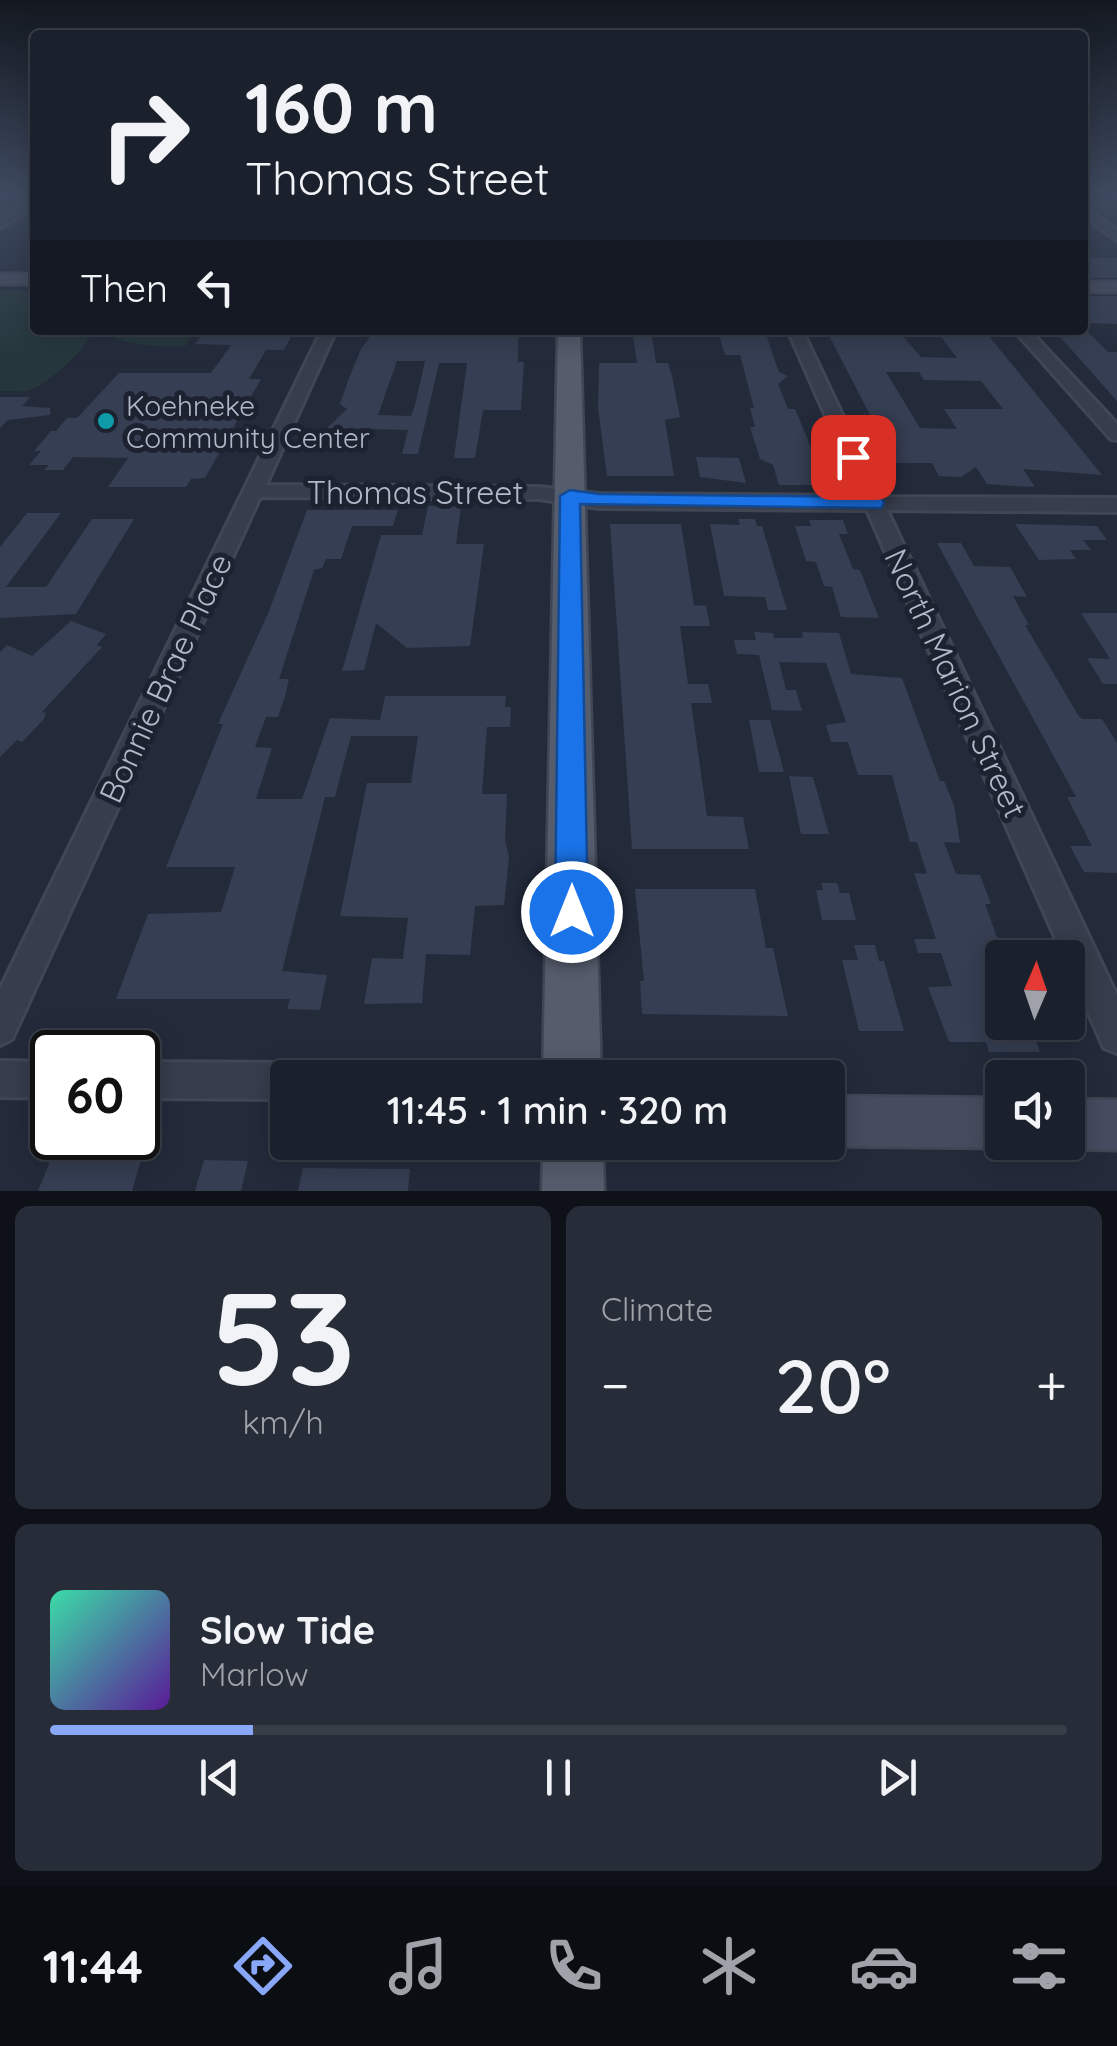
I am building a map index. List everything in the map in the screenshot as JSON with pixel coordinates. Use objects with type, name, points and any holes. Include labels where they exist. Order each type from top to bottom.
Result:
[{"type":"main road","points":[[569,335],[555,495],[571,1060]]},
{"type":"main road","points":[[573,1160],[573,1191]]},
{"type":"street","points":[[0,279],[30,279]]},
{"type":"street","points":[[1088,287],[1117,287]]},
{"type":"street","name":"Bonnie Brae Place","points":[[0,1027],[327,335]]},
{"type":"street","name":"North Marion Street","points":[[797,335],[1117,1035]]},
{"type":"street","points":[[1026,335],[1117,434]]},
{"type":"street","name":"Thomas Street","points":[[253,491],[555,495],[599,501],[1117,505]]},
{"type":"street","points":[[0,1079],[30,1080]]},
{"type":"street","points":[[160,1080],[270,1081]]},
{"type":"street","points":[[845,1121],[985,1124]]},
{"type":"street","points":[[1085,1124],[1117,1125]]},
{"type":"shaded area","points":[[0,290],[30,291],[30,335],[90,335],[83,347],[43,383],[26,391],[0,391]]},
{"type":"shaded area","points":[[193,335],[185,346],[141,345],[110,336]]},
{"type":"building","points":[[1088,258],[1117,258],[1117,278],[1088,278]]},
{"type":"building","points":[[1088,296],[1117,296],[1117,324],[1088,323]]},
{"type":"building","points":[[1088,332],[1108,352],[1117,352],[1117,401],[1058,335]]},
{"type":"building","points":[[202,335],[292,335],[284,350],[266,350],[249,379],[261,379],[205,478],[191,479],[186,487],[108,487],[128,458],[73,457],[63,470],[29,465],[41,451],[34,451],[51,431],[56,431],[67,418],[77,418],[119,373],[211,373],[231,345],[195,344]]},
{"type":"building","points":[[371,335],[518,335],[518,362],[524,362],[521,410],[483,410],[475,458],[454,458],[467,363],[439,363],[418,454],[402,454],[408,430],[327,428],[347,409],[340,404]],"holes":[[[397,361],[425,361],[411,416],[378,415]]]},
{"type":"building","points":[[633,335],[652,335],[656,363],[668,363],[680,417],[665,420],[674,476],[607,476],[598,408],[599,363],[637,363]]},
{"type":"building","points":[[719,335],[766,335],[779,372],[788,376],[778,384],[788,409],[795,409],[811,447],[823,480],[817,485],[779,485],[773,465],[760,459],[750,427],[755,427],[750,408],[754,408],[740,355],[725,355]]},
{"type":"building","points":[[829,335],[902,335],[921,357],[957,358],[940,335],[988,335],[1102,475],[1023,469],[1035,487],[1015,486],[987,484],[976,467],[961,477],[939,476],[932,463],[895,463]],"holes":[[[886,372],[919,372],[924,380],[981,381],[1003,409],[944,409],[957,429],[920,428]]]},
{"type":"building","points":[[0,397],[30,397],[22,406],[50,408],[50,415],[8,420],[0,428]]},
{"type":"building","points":[[696,457],[739,458],[746,483],[700,477]]},
{"type":"building","points":[[428,506],[461,506],[456,544],[484,544],[470,646],[407,648],[376,623],[364,670],[342,671],[381,535],[422,535]]},
{"type":"building","points":[[307,510],[398,510],[393,526],[352,526],[341,559],[326,559],[322,568],[314,570],[279,679],[289,679],[278,717],[266,717],[255,747],[272,748],[256,799],[302,799],[330,718],[380,720],[385,696],[506,696],[505,707],[511,707],[510,727],[487,727],[482,794],[507,794],[505,841],[509,857],[504,905],[475,906],[470,955],[426,954],[422,1003],[364,1004],[372,958],[403,959],[408,918],[340,916],[367,783],[411,783],[418,736],[351,736],[335,797],[325,797],[282,971],[327,975],[320,1010],[287,1009],[290,999],[116,999],[148,914],[221,912],[235,867],[166,867],[223,724],[218,724],[269,611]]},
{"type":"building","points":[[27,513],[61,513],[6,587],[46,587],[92,519],[134,519],[76,614],[0,618],[0,547]]},
{"type":"building","points":[[738,519],[755,519],[757,526],[762,526],[787,610],[768,610],[765,597],[724,596],[710,524],[740,525]]},
{"type":"building","points":[[809,520],[843,520],[848,534],[839,534],[853,569],[860,570],[879,618],[841,617],[832,587],[824,586],[816,562],[806,561],[795,526],[811,526]]},
{"type":"building","points":[[610,524],[681,524],[694,605],[706,606],[710,626],[680,626],[688,684],[708,684],[712,703],[691,703],[707,816],[743,817],[749,849],[632,849]]},
{"type":"building","points":[[1015,524],[1097,526],[1107,540],[1083,540],[1091,550],[1070,550],[1076,559],[1039,560]]},
{"type":"building","points":[[937,543],[961,543],[974,566],[1010,567],[1027,597],[1013,596],[1029,625],[1025,625],[1078,715],[1082,719],[1102,719],[1117,743],[1117,873],[1084,872],[1070,846],[1092,846],[1067,797],[1076,797]]},
{"type":"building","points":[[1081,613],[1117,613],[1117,684],[1103,684],[1087,658],[1110,659]]},
{"type":"building","points":[[71,621],[106,634],[97,645],[102,647],[42,712],[46,713],[44,719],[22,742],[17,740],[0,757],[0,652],[7,645],[32,656]]},
{"type":"building","points":[[754,632],[773,633],[774,638],[803,638],[802,632],[839,633],[851,674],[902,678],[940,781],[944,781],[954,805],[960,843],[944,842],[956,874],[980,875],[991,904],[985,904],[998,940],[985,940],[985,1040],[1036,1040],[1040,1052],[989,1052],[986,1042],[949,1042],[928,987],[952,986],[941,953],[918,953],[914,939],[936,939],[914,873],[927,874],[917,842],[910,842],[892,775],[858,775],[848,742],[831,742],[826,725],[846,722],[826,663],[779,662],[786,690],[796,690],[802,711],[772,710],[759,655],[737,654],[734,640],[756,640]]},
{"type":"building","points":[[749,720],[770,720],[784,772],[759,772]]},
{"type":"building","points":[[789,776],[813,777],[829,834],[801,834]]},
{"type":"building","points":[[821,883],[837,883],[840,893],[849,893],[856,920],[822,920],[816,890],[823,890]]},
{"type":"building","points":[[635,889],[755,889],[766,948],[773,948],[788,1016],[642,1014],[640,981],[644,981]]},
{"type":"building","points":[[854,945],[875,945],[879,961],[884,961],[904,1031],[859,1031],[842,960],[858,960]]},
{"type":"building","points":[[51,1160],[141,1160],[132,1191],[38,1191]]},
{"type":"building","points":[[204,1160],[248,1161],[241,1191],[195,1191]]},
{"type":"building","points":[[303,1168],[410,1169],[408,1191],[298,1191]]},
{"type":"place","name":"Koehneke Community Center","points":[[106,421]]},
{"type":"route","points":[[572,912],[570,496],[599,501],[874,503],[853,457]]}]
